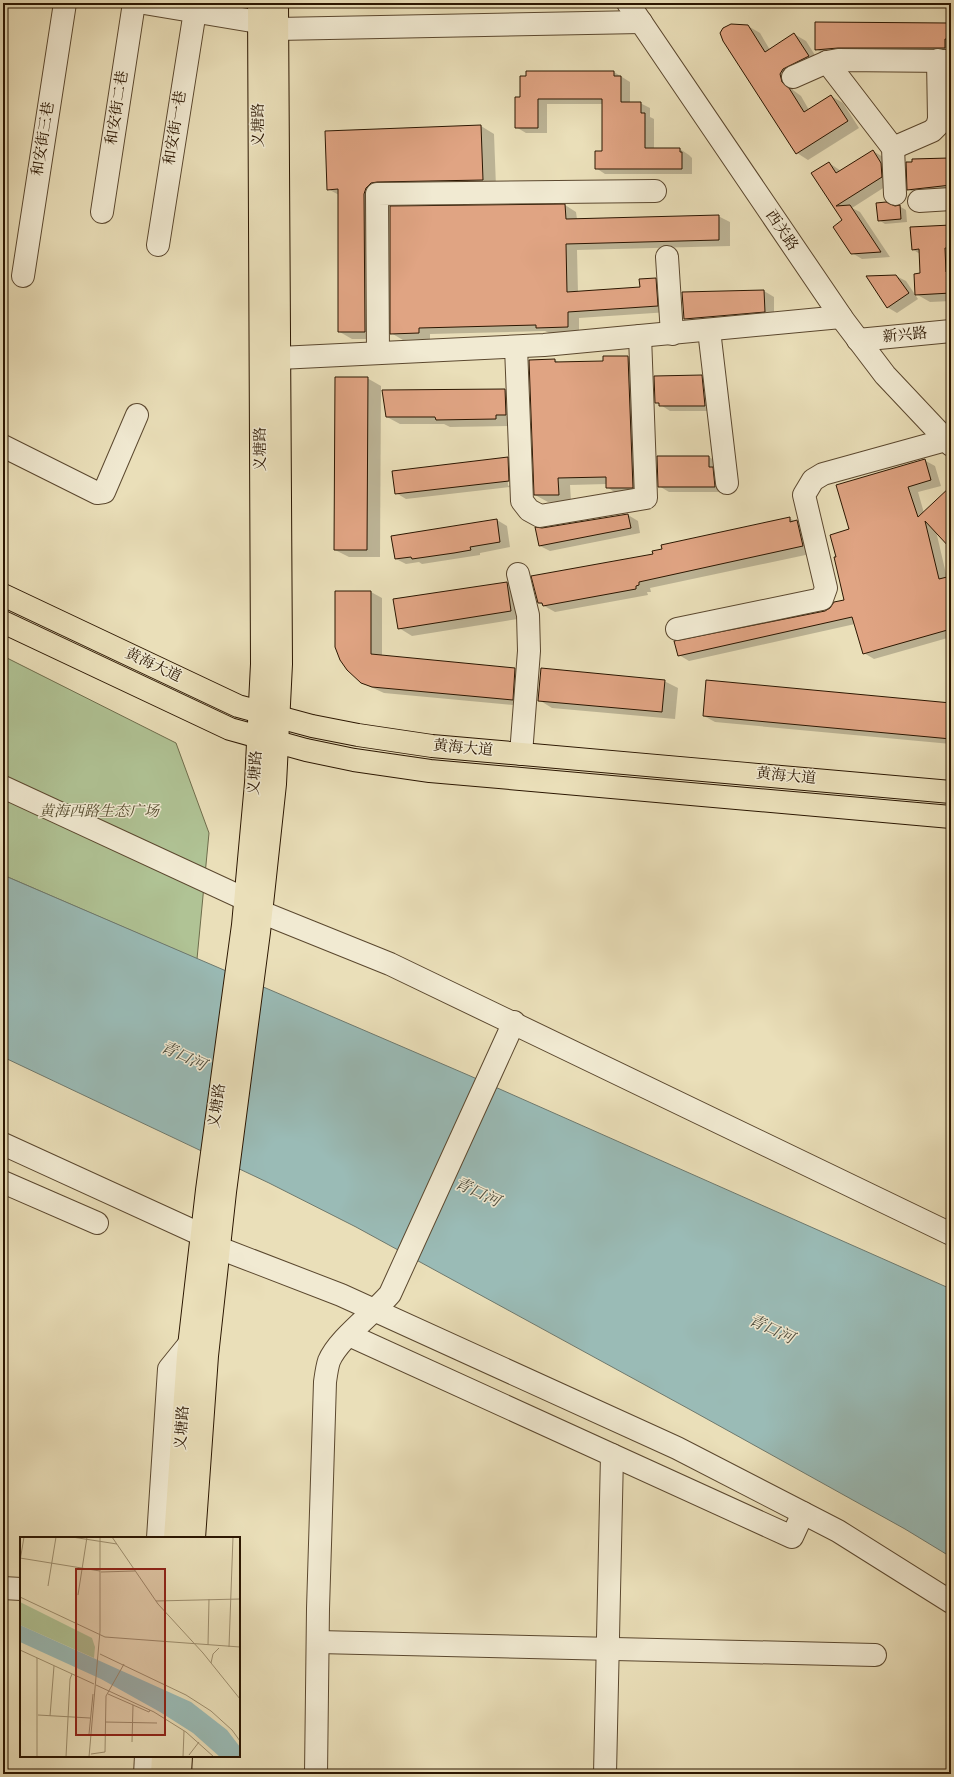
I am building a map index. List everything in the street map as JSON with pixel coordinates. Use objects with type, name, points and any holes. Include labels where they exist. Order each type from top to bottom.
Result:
[{"type":"main road","name":"义塘路","points":[[175,1537],[190,1344],[209,1224],[252,917],[268,741],[269,715],[262,664],[265,18],[277,3]]},
{"type":"main road","name":"义塘路","points":[[265,18],[279,358],[281,664],[269,715]]},
{"type":"main road","name":"黄海大道","points":[[3,595],[226,701],[269,715],[358,736],[432,746],[951,792]]},
{"type":"main road","name":"黄海大道","points":[[3,622],[216,724],[268,741],[354,760],[430,771],[951,817]]},
{"type":"main road","name":"义塘路","points":[[194,1537],[207,1356],[219,1248],[209,1224]]},
{"type":"main road","points":[[162,1774],[163,1757]]},
{"type":"main road","points":[[180,1774],[182,1757]]},
{"type":"street","name":"和安街三巷","points":[[23,276],[65,3]]},
{"type":"street","name":"和安街二巷","points":[[102,212],[134,3]]},
{"type":"street","points":[[144,3],[195,12],[265,18],[641,22]]},
{"type":"street","name":"西关路","points":[[628,3],[840,316],[885,375],[949,443]]},
{"type":"street","name":"和安街一巷","points":[[158,245],[195,12]]},
{"type":"street","points":[[793,77],[827,62],[838,60],[945,60],[944,123],[932,131],[893,148]]},
{"type":"street","points":[[827,62],[893,148],[895,194]]},
{"type":"street","points":[[378,353],[377,194],[655,191]]},
{"type":"street","points":[[919,201],[951,199]]},
{"type":"street","points":[[667,257],[672,334]]},
{"type":"street","points":[[279,358],[516,347],[672,334],[840,316]]},
{"type":"street","points":[[710,330],[727,482]]},
{"type":"street","name":"新兴路","points":[[858,340],[951,331]]},
{"type":"street","points":[[516,347],[522,501],[529,510],[540,516],[646,498],[640,336]]},
{"type":"street","points":[[3,446],[97,493],[104,492],[137,415]]},
{"type":"street","points":[[677,629],[822,598],[826,588],[804,495],[813,480],[824,474],[949,443]]},
{"type":"street","points":[[518,574],[528,615],[529,651],[521,754]]},
{"type":"street","points":[[3,787],[252,917],[390,964],[514,1022],[951,1234]]},
{"type":"street","points":[[316,1774],[325,1382],[329,1362],[334,1352],[348,1335],[376,1311],[390,1294],[514,1022]]},
{"type":"street","points":[[3,1144],[209,1224]]},
{"type":"street","points":[[3,1182],[97,1223]]},
{"type":"street","points":[[219,1248],[341,1295],[677,1448],[838,1532],[951,1602]]},
{"type":"street","points":[[348,1335],[792,1537],[803,1513]]},
{"type":"street","points":[[158,1537],[169,1369],[190,1344]]},
{"type":"street","points":[[605,1774],[612,1455]]},
{"type":"street","points":[[3,1588],[20,1589]]},
{"type":"street","points":[[318,1642],[875,1655]]},
{"type":"street","points":[[145,1774],[146,1757]]},
{"type":"green space","name":"黄海西路生态广场","points":[[3,656],[176,743],[209,833],[197,959],[3,875]]},
{"type":"water","name":"青口河","points":[[3,875],[468,1075],[951,1289],[951,1557],[905,1529],[689,1409],[356,1227],[269,1183],[3,1057]]},
{"type":"building","points":[[815,22],[948,23],[948,39],[945,39],[945,48],[838,48],[815,50]]},
{"type":"building","points":[[731,24],[748,25],[765,52],[794,33],[809,56],[783,69],[780,74],[782,82],[789,88],[804,112],[831,95],[848,121],[796,154],[723,41],[720,33],[723,28]]},
{"type":"building","points":[[526,71],[614,71],[614,76],[621,76],[621,102],[641,102],[641,113],[645,113],[645,148],[680,148],[680,152],[682,152],[682,169],[595,169],[595,151],[602,151],[602,99],[538,99],[538,128],[515,128],[515,97],[520,97],[520,76],[526,76]]},
{"type":"building","points":[[481,125],[483,180],[377,182],[371,183],[366,188],[364,194],[365,332],[338,332],[338,189],[327,190],[325,131]]},
{"type":"building","points":[[873,150],[881,163],[882,177],[836,206],[850,205],[881,252],[851,254],[833,227],[842,220],[811,173],[829,162],[836,173]]},
{"type":"building","points":[[949,158],[951,185],[907,190],[906,162],[912,162],[912,159]]},
{"type":"building","points":[[886,202],[895,206],[900,205],[901,219],[878,221],[876,203]]},
{"type":"building","points":[[565,204],[566,219],[719,215],[719,240],[566,244],[567,292],[640,287],[639,279],[656,278],[658,306],[568,312],[568,327],[536,328],[536,325],[419,328],[419,333],[390,334],[390,206]]},
{"type":"building","points":[[951,225],[951,248],[945,248],[946,272],[951,272],[951,293],[915,295],[914,274],[920,273],[919,249],[912,250],[910,227]]},
{"type":"building","points":[[896,275],[909,293],[887,308],[866,276]]},
{"type":"building","points":[[764,290],[765,312],[684,319],[682,292]]},
{"type":"building","points":[[603,356],[628,356],[633,488],[606,488],[606,477],[558,478],[559,495],[534,495],[529,360],[555,359],[555,362],[603,361]]},
{"type":"building","points":[[702,375],[705,406],[659,406],[659,403],[655,403],[654,376]]},
{"type":"building","points":[[335,377],[368,377],[367,550],[334,550]]},
{"type":"building","points":[[505,389],[506,415],[496,415],[496,419],[436,420],[435,417],[386,417],[382,390]]},
{"type":"building","points":[[657,456],[709,456],[709,467],[713,467],[715,487],[658,487]]},
{"type":"building","points":[[508,457],[509,481],[395,494],[392,471]]},
{"type":"building","points":[[925,459],[931,480],[908,487],[918,517],[951,486],[951,549],[925,521],[939,579],[951,576],[951,629],[863,654],[852,617],[678,656],[674,641],[825,611],[830,608],[834,602],[844,600],[834,557],[836,557],[830,535],[849,529],[836,485]]},
{"type":"building","points":[[628,514],[631,528],[539,546],[535,527],[542,528]]},
{"type":"building","points":[[790,517],[790,522],[797,520],[803,546],[639,582],[636,589],[543,606],[542,603],[538,603],[531,576],[653,554],[652,551],[662,549],[661,545]]},
{"type":"building","points":[[497,519],[500,542],[470,547],[471,550],[454,553],[412,559],[411,557],[395,559],[391,536]]},
{"type":"building","points":[[507,582],[511,611],[398,629],[393,599]]},
{"type":"building","points":[[335,591],[371,591],[371,654],[515,668],[513,700],[372,687],[361,683],[347,670],[340,660],[335,647]]},
{"type":"building","points":[[541,668],[665,680],[662,712],[538,701]]},
{"type":"building","points":[[706,680],[951,703],[951,739],[703,716]]}]
